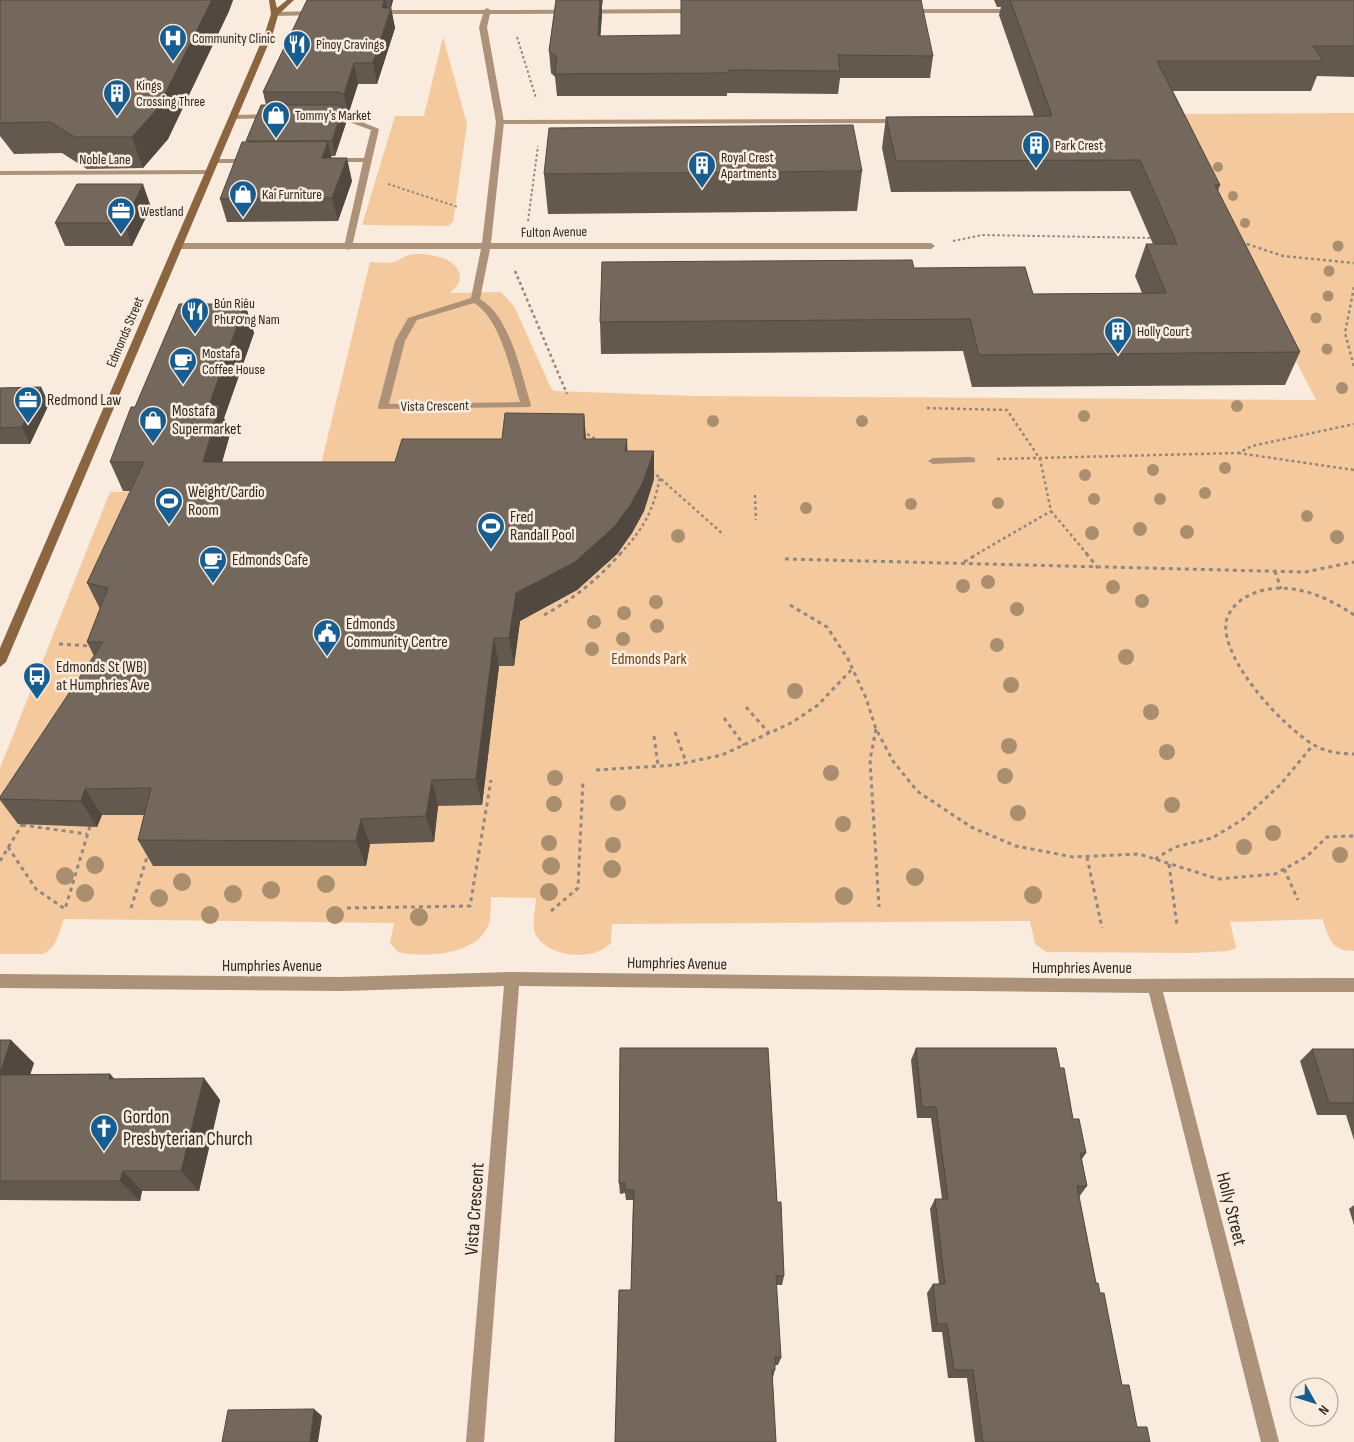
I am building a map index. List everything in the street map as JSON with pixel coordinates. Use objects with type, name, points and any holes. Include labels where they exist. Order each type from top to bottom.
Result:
[{"type":"street","points":[[272,0],[275,14],[329,12]]},
{"type":"street","name":"Edmonds Street","points":[[0,662],[210,172],[275,14],[291,0]]},
{"type":"street","points":[[368,12],[487,10],[709,11]]},
{"type":"street","points":[[475,300],[486,247],[500,122],[483,27],[487,10]]},
{"type":"street","points":[[898,11],[1027,11]]},
{"type":"street","points":[[233,117],[284,116]]},
{"type":"street","points":[[323,116],[342,116],[375,129],[348,246]]},
{"type":"street","points":[[500,122],[902,121]]},
{"type":"street","points":[[328,160],[368,160]]},
{"type":"street","points":[[214,161],[258,161]]},
{"type":"street","name":"Noble Lane","points":[[1,172],[210,172]]},
{"type":"street","name":"Fulton Avenue","points":[[177,246],[931,246]]},
{"type":"street","name":"Vista Crescent","points":[[475,300],[487,306],[507,343],[526,405],[383,407],[400,342],[413,318],[475,300]]},
{"type":"street","points":[[933,461],[971,460]]},
{"type":"street","name":"Vista Crescent","points":[[475,1442],[512,979]]},
{"type":"street","name":"Humphries Avenue","points":[[0,981],[344,984],[512,979],[1354,985]]},
{"type":"street","name":"Holly Street","points":[[1154,985],[1270,1442]]},
{"type":"path","points":[[364,176],[458,207]]},
{"type":"path","points":[[931,246],[982,235],[1157,238]]},
{"type":"path","points":[[1235,239],[1283,256],[1354,263]]},
{"type":"path","points":[[511,267],[516,272],[539,332],[568,391],[567,394]]},
{"type":"path","points":[[1354,286],[1345,333],[1354,367]]},
{"type":"path","points":[[927,408],[1007,410],[1040,459],[1051,510],[1098,568]]},
{"type":"path","points":[[1238,453],[1252,446],[1354,424]]},
{"type":"path","points":[[579,430],[607,445]]},
{"type":"path","points":[[971,460],[1238,453],[1354,470]]},
{"type":"path","points":[[646,467],[660,476],[724,535]]},
{"type":"path","points":[[544,615],[570,601],[599,578],[641,531],[655,501],[660,476]]},
{"type":"path","points":[[755,495],[756,520]]},
{"type":"path","points":[[963,563],[1051,510]]},
{"type":"path","points":[[785,559],[1275,572],[1306,572],[1354,562]]},
{"type":"path","points":[[1275,572],[1281,588]]},
{"type":"path","points":[[1354,615],[1336,603],[1320,596],[1281,588],[1263,589],[1246,596],[1233,606],[1226,623],[1228,640],[1240,665],[1272,709],[1290,728],[1313,745],[1333,753],[1354,754]]},
{"type":"path","points":[[790,605],[827,627],[852,668],[866,698],[876,729],[893,761],[916,791],[971,827],[1016,846],[1072,857],[1139,854],[1218,879],[1275,874],[1306,857],[1327,837],[1354,836]]},
{"type":"path","points":[[59,644],[102,646]]},
{"type":"path","points":[[596,770],[686,762],[722,755],[794,722],[818,705],[852,668]]},
{"type":"path","points":[[746,708],[769,733]]},
{"type":"path","points":[[724,718],[744,745]]},
{"type":"path","points":[[876,729],[870,760],[879,908]]},
{"type":"path","points":[[674,732],[686,762]]},
{"type":"path","points":[[654,736],[658,765]]},
{"type":"path","points":[[1155,859],[1174,847],[1187,846],[1210,839],[1242,820],[1270,797],[1313,745]]},
{"type":"path","points":[[347,908],[470,906],[491,780]]},
{"type":"path","points":[[551,910],[578,888],[584,780]]},
{"type":"path","points":[[0,861],[27,815]]},
{"type":"path","points":[[22,825],[87,834]]},
{"type":"path","points":[[8,847],[36,890],[65,909],[90,826]]},
{"type":"path","points":[[131,908],[149,852]]},
{"type":"path","points":[[1086,857],[1102,928]]},
{"type":"path","points":[[1169,864],[1177,926]]},
{"type":"path","points":[[1284,869],[1298,900]]},
{"type":"green space","points":[[443,37],[467,124],[453,222],[448,226],[362,225],[395,116],[424,116]]},
{"type":"green space","name":"Edmonds Park","points":[[1354,113],[1354,951],[1340,949],[1335,946],[1329,937],[1322,919],[1230,922],[1236,948],[1228,951],[1190,953],[1046,952],[1035,944],[1030,921],[612,924],[611,943],[604,949],[595,953],[573,955],[552,949],[537,937],[534,928],[536,898],[491,897],[490,921],[481,937],[460,949],[434,954],[421,955],[398,952],[390,943],[394,923],[64,919],[54,943],[43,954],[0,954],[0,768],[110,492],[316,485],[370,262],[391,263],[414,254],[436,256],[449,261],[458,270],[460,280],[450,293],[501,292],[514,306],[554,391],[696,396],[1316,400],[1170,114]]},
{"type":"building","points":[[0,0],[212,0],[158,108],[132,137],[75,137],[50,122],[0,123]]},
{"type":"building","points":[[307,0],[384,0],[382,8],[391,8],[373,63],[354,63],[344,94],[338,92],[263,92]]},
{"type":"building","points":[[556,0],[600,0],[598,36],[681,35],[681,0],[921,0],[933,56],[838,55],[840,71],[728,70],[728,73],[555,74],[557,57],[549,51]]},
{"type":"building","points":[[1010,0],[1354,0],[1354,46],[1313,46],[1323,61],[1157,61],[1220,185],[1215,185],[1300,352],[979,355],[970,319],[600,322],[602,262],[912,260],[914,268],[1025,267],[1033,294],[1166,293],[1146,244],[1177,244],[1140,160],[896,161],[886,117],[1052,116]]},
{"type":"building","points":[[261,105],[337,105],[343,107],[332,141],[246,141]]},
{"type":"building","points":[[853,125],[862,171],[544,174],[549,128]]},
{"type":"building","points":[[328,141],[322,158],[347,158],[332,198],[220,199],[242,142]]},
{"type":"building","points":[[77,184],[143,184],[124,223],[55,223]]},
{"type":"building","name":"Edmonds Community Centre","points":[[179,304],[245,304],[209,405],[220,405],[203,462],[395,462],[402,439],[502,439],[505,413],[584,414],[584,439],[627,439],[625,451],[654,451],[643,482],[631,504],[615,526],[575,562],[516,593],[509,638],[494,638],[476,779],[432,780],[426,816],[361,819],[356,841],[138,840],[151,788],[85,789],[81,801],[0,799],[103,642],[87,642],[108,588],[87,583],[144,462],[110,462],[131,407],[135,407]]},
{"type":"building","points":[[41,387],[22,427],[0,428],[0,388]]},
{"type":"building","points":[[0,1040],[11,1040],[0,1073]]},
{"type":"building","points":[[620,1048],[768,1048],[777,1202],[781,1202],[784,1276],[776,1276],[781,1358],[775,1357],[775,1370],[772,1370],[776,1442],[615,1442],[619,1290],[631,1290],[634,1190],[625,1190],[625,1183],[619,1183]]},
{"type":"building","points":[[916,1048],[1056,1048],[1060,1068],[1064,1068],[1073,1119],[1079,1119],[1086,1153],[1080,1153],[1087,1186],[1077,1186],[1096,1283],[1098,1283],[1100,1293],[1104,1293],[1122,1385],[1129,1385],[1137,1427],[1147,1427],[1150,1442],[983,1442],[973,1370],[954,1370],[947,1324],[937,1324],[933,1284],[945,1284],[935,1199],[948,1199],[936,1107],[922,1107]]},
{"type":"building","points":[[1312,1049],[1354,1049],[1354,1103],[1329,1103]]},
{"type":"building","name":"Gordon Presbyterian Church","points":[[110,1074],[109,1079],[204,1078],[181,1171],[123,1171],[120,1181],[0,1181],[0,1075]]},
{"type":"building","points":[[314,1409],[310,1442],[222,1442],[228,1410]]},
{"type":"place","name":"Community Clinic","points":[[173,62]]},
{"type":"place","name":"Pinoy Cravings","points":[[297,68]]},
{"type":"place","name":"Kings Crossing Three","points":[[117,117]]},
{"type":"place","name":"Tommy's Market","points":[[276,139]]},
{"type":"place","name":"Park Crest","points":[[1036,169]]},
{"type":"place","name":"Royal Crest Apartments","points":[[702,189]]},
{"type":"place","name":"Kai Furniture","points":[[243,218]]},
{"type":"place","name":"Westland","points":[[121,235]]},
{"type":"place","name":"Bún Riêu Phương Nam","points":[[195,335]]},
{"type":"place","name":"Holly Court","points":[[1118,355]]},
{"type":"place","name":"Mostafa Coffee House","points":[[183,385]]},
{"type":"place","name":"Redmond Law","points":[[28,424]]},
{"type":"place","name":"Mostafa Supermarket","points":[[153,444]]},
{"type":"place","name":"Weight/Cardio Room","points":[[169,525]]},
{"type":"place","name":"Fred Randall Pool","points":[[491,550]]},
{"type":"place","name":"Edmonds Cafe","points":[[213,584]]},
{"type":"place","name":"Edmonds Community Centre","points":[[327,657]]},
{"type":"place","name":"Edmonds St (WB) at Humphries Ave","points":[[37,700]]},
{"type":"place","name":"Gordon Presbyterian Church","points":[[104,1152]]}]
